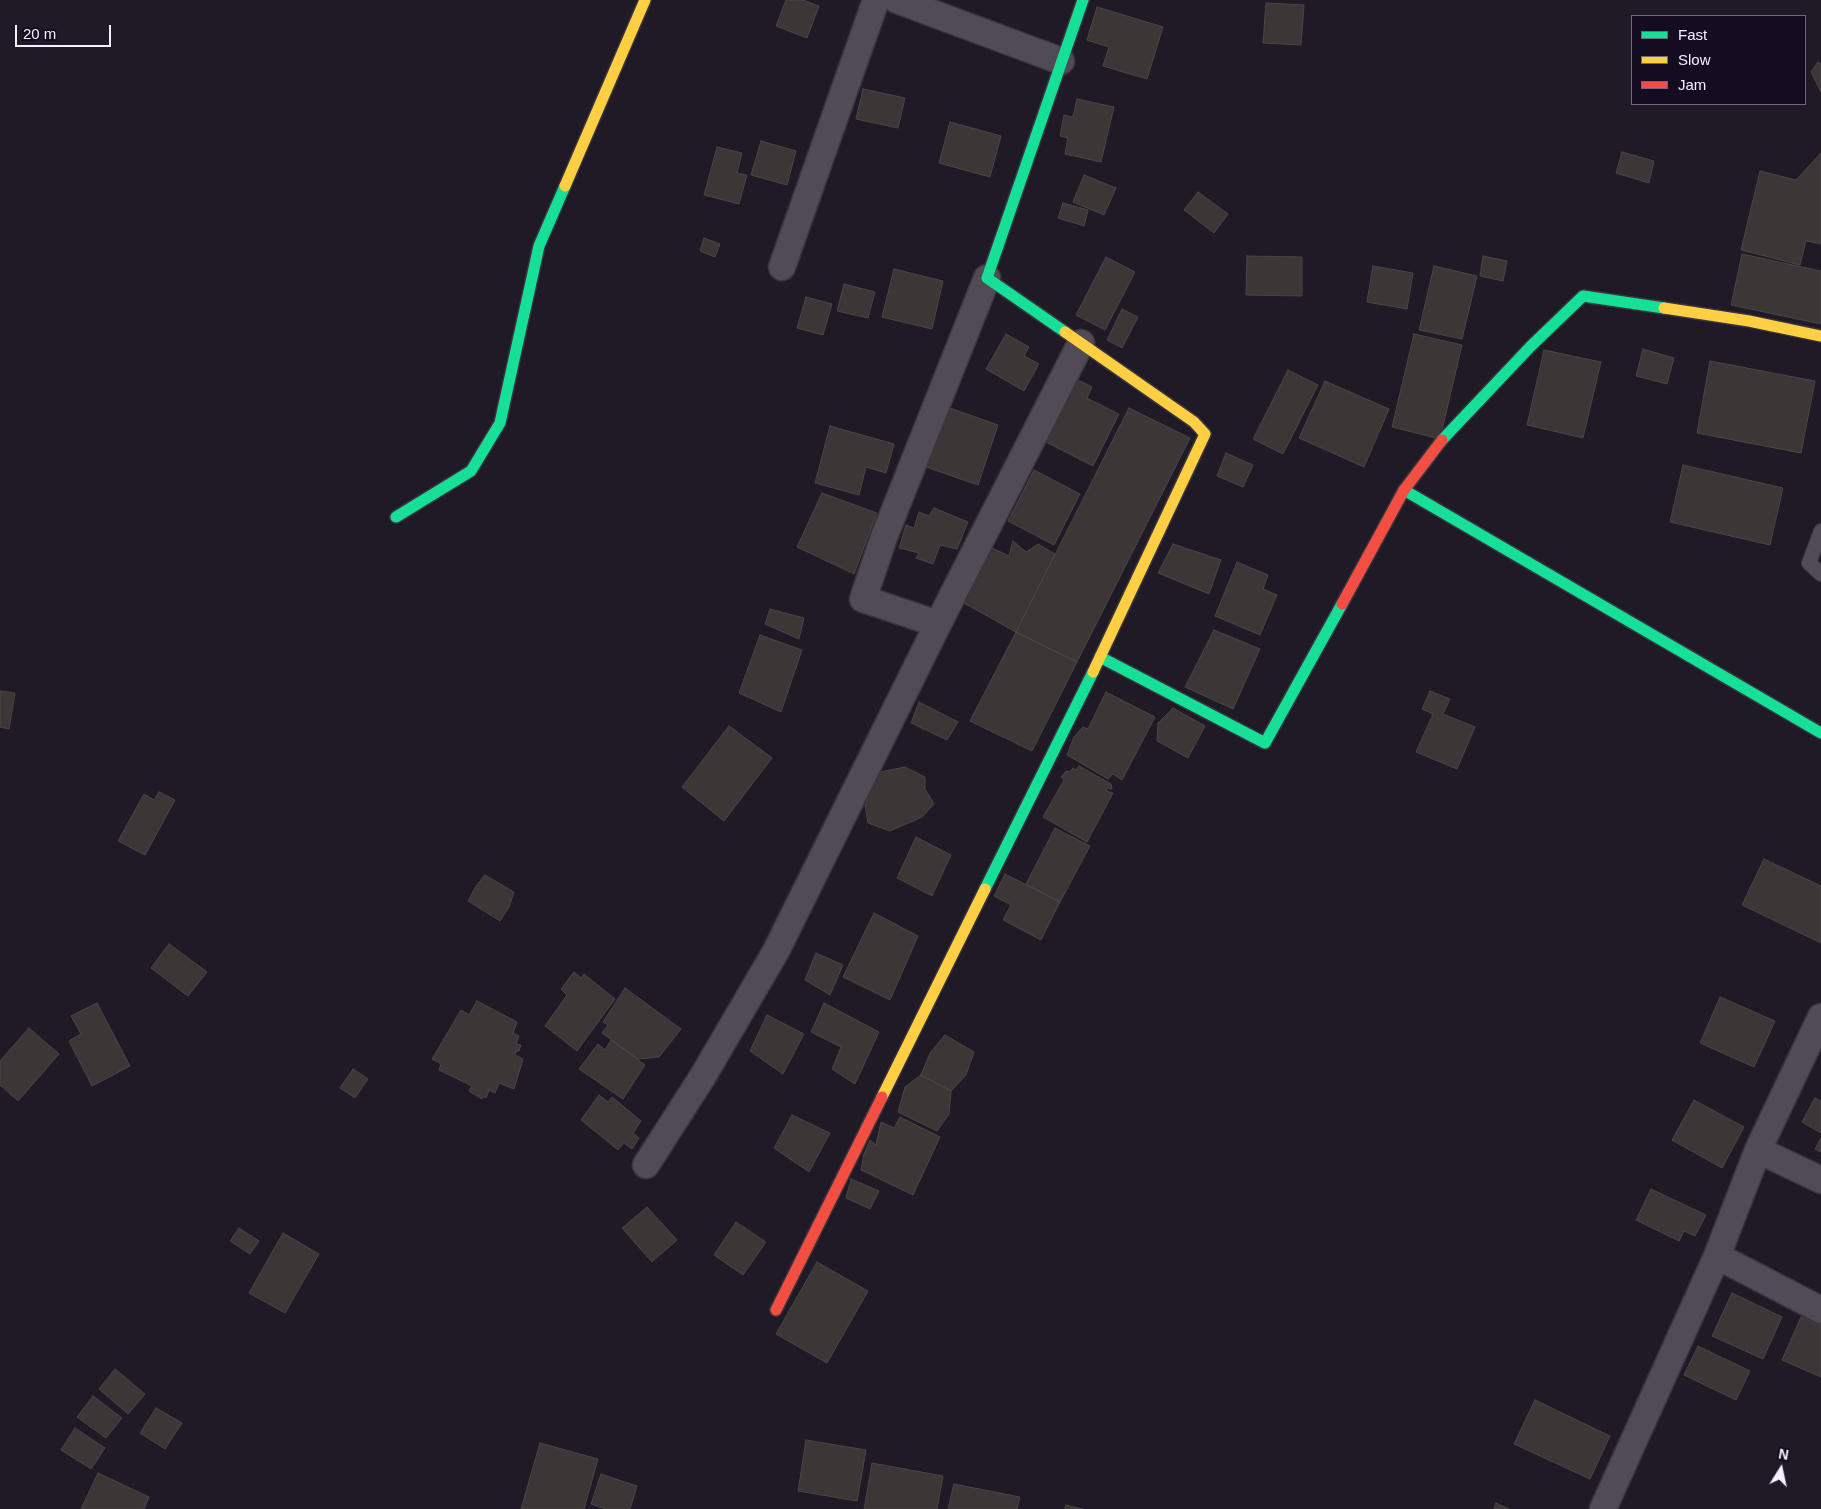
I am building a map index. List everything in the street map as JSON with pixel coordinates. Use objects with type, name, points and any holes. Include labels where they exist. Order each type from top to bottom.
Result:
[{"type":"street","points":[[396,518],[472,470],[500,423],[539,246],[645,0]]},
{"type":"street","points":[[782,267],[876,0]]},
{"type":"street","points":[[897,0],[1061,61]]},
{"type":"street","points":[[938,624],[863,599],[884,537],[987,278],[1083,0]]},
{"type":"street","points":[[776,1310],[1100,657],[1206,434],[1194,422],[987,278]]},
{"type":"street","points":[[1100,657],[1265,743],[1404,490],[1444,437],[1531,346],[1583,296],[1749,321],[1821,336]]},
{"type":"street","points":[[646,1166],[703,1076],[776,952],[938,624],[1081,343]]},
{"type":"street","points":[[1404,490],[1821,733]]},
{"type":"street","points":[[1603,1509],[1717,1256],[1758,1150],[1821,1017]]},
{"type":"street","points":[[1758,1150],[1821,1180]]},
{"type":"street","points":[[1717,1256],[1821,1310]]},
{"type":"lane","points":[[1821,531],[1809,563],[1821,574]]},
{"type":"building","points":[[786,0],[803,0],[819,6],[807,38],[776,26]]},
{"type":"building","points":[[1266,3],[1304,5],[1301,45],[1263,43]]},
{"type":"building","points":[[1097,7],[1163,27],[1147,79],[1103,66],[1109,47],[1087,40]]},
{"type":"building","points":[[1818,62],[1821,64],[1821,92],[1811,72]]},
{"type":"building","points":[[863,89],[905,98],[898,128],[856,119]]},
{"type":"building","points":[[1077,99],[1114,107],[1101,162],[1065,154],[1068,138],[1060,136],[1064,115],[1073,117]]},
{"type":"building","points":[[950,122],[1001,136],[990,177],[939,163]]},
{"type":"building","points":[[761,141],[796,151],[787,185],[751,175]]},
{"type":"building","points":[[717,147],[742,153],[737,173],[747,175],[739,204],[704,195]]},
{"type":"building","points":[[1622,152],[1654,161],[1649,183],[1616,173]]},
{"type":"building","points":[[1821,153],[1821,244],[1806,241],[1800,265],[1741,250],[1760,171],[1796,180]]},
{"type":"building","points":[[1084,175],[1116,188],[1104,215],[1073,202]]},
{"type":"building","points":[[1198,192],[1228,214],[1214,233],[1184,210]]},
{"type":"building","points":[[1063,203],[1088,210],[1084,226],[1058,218]]},
{"type":"building","points":[[704,238],[720,244],[715,257],[700,251]]},
{"type":"building","points":[[1742,254],[1821,271],[1821,324],[1731,305]]},
{"type":"building","points":[[1247,256],[1302,257],[1302,296],[1246,295]]},
{"type":"building","points":[[1483,256],[1507,261],[1503,281],[1480,276]]},
{"type":"building","points":[[1106,257],[1135,272],[1105,330],[1076,315]]},
{"type":"building","points":[[1373,266],[1413,273],[1407,309],[1367,302]]},
{"type":"building","points":[[1434,266],[1477,276],[1462,339],[1419,330]]},
{"type":"building","points":[[894,269],[943,281],[932,329],[882,317]]},
{"type":"building","points":[[844,284],[875,292],[868,318],[837,311]]},
{"type":"building","points":[[806,297],[832,304],[823,335],[797,328]]},
{"type":"building","points":[[1122,309],[1138,317],[1122,348],[1107,340]]},
{"type":"building","points":[[1006,334],[1029,347],[1024,356],[1039,364],[1024,391],[986,369]]},
{"type":"building","points":[[1414,334],[1462,345],[1440,439],[1392,427]]},
{"type":"building","points":[[1643,349],[1674,358],[1667,384],[1636,376]]},
{"type":"building","points":[[1544,350],[1601,362],[1583,438],[1527,425]]},
{"type":"building","points":[[1710,361],[1815,381],[1801,453],[1697,433]]},
{"type":"building","points":[[1288,370],[1318,385],[1283,454],[1253,439]]},
{"type":"building","points":[[1068,375],[1092,387],[1087,398],[1119,414],[1093,466],[1036,437]]},
{"type":"building","points":[[1325,381],[1389,409],[1364,467],[1299,438]]},
{"type":"building","points":[[947,407],[998,425],[978,485],[926,467]]},
{"type":"building","points":[[1129,408],[1190,438],[1077,662],[1016,632]]},
{"type":"building","points":[[830,426],[894,444],[886,473],[866,467],[859,495],[815,483]]},
{"type":"building","points":[[1226,453],[1253,465],[1243,487],[1217,476]]},
{"type":"building","points":[[1683,465],[1783,488],[1770,545],[1670,522]]},
{"type":"building","points":[[1034,470],[1080,494],[1054,545],[1008,521]]},
{"type":"building","points":[[822,493],[877,513],[854,574],[797,547]]},
{"type":"building","points":[[934,508],[968,522],[957,549],[940,545],[933,564],[916,558],[919,553],[899,548],[906,525],[914,528],[919,512],[929,516]]},
{"type":"building","points":[[1013,541],[1026,552],[1038,544],[1055,554],[1016,632],[962,602],[990,547],[1009,556]]},
{"type":"building","points":[[1173,544],[1221,560],[1209,594],[1158,573]]},
{"type":"building","points":[[1237,562],[1268,575],[1263,589],[1277,595],[1260,635],[1215,616]]},
{"type":"building","points":[[770,609],[804,618],[799,639],[765,624]]},
{"type":"building","points":[[1214,630],[1260,649],[1233,709],[1185,687]]},
{"type":"building","points":[[1016,632],[1077,662],[1032,751],[970,721]]},
{"type":"building","points":[[760,635],[802,650],[781,712],[739,693]]},
{"type":"building","points":[[0,691],[15,693],[9,729],[0,727]]},
{"type":"building","points":[[1430,691],[1450,699],[1443,714],[1475,727],[1457,769],[1416,752],[1433,714],[1422,709]]},
{"type":"building","points":[[1106,692],[1155,717],[1122,780],[1113,774],[1108,779],[1067,755],[1074,737],[1083,727],[1088,729]]},
{"type":"building","points":[[919,702],[958,722],[947,740],[911,723]]},
{"type":"building","points":[[1173,708],[1205,726],[1188,758],[1157,741],[1158,723]]},
{"type":"building","points":[[729,726],[772,758],[724,821],[682,787]]},
{"type":"building","points":[[1079,766],[1111,784],[1112,789],[1107,788],[1106,791],[1113,793],[1087,842],[1043,817],[1064,780],[1061,777],[1066,771],[1070,772],[1073,768],[1076,770]]},
{"type":"building","points":[[905,767],[925,777],[925,789],[934,804],[922,817],[890,831],[868,823],[862,786],[880,772]]},
{"type":"building","points":[[159,792],[175,800],[145,855],[118,841],[144,794],[154,800]]},
{"type":"building","points":[[1055,828],[1090,846],[1060,902],[1026,884]]},
{"type":"building","points":[[916,837],[951,855],[932,896],[897,878]]},
{"type":"building","points":[[1764,859],[1821,886],[1821,943],[1742,905]]},
{"type":"building","points":[[1005,874],[1060,902],[1041,940],[1003,920],[1011,905],[994,896]]},
{"type":"building","points":[[485,875],[514,892],[509,907],[500,921],[468,901],[476,886]]},
{"type":"building","points":[[874,913],[918,936],[890,1000],[843,977]]},
{"type":"building","points":[[169,944],[207,972],[188,996],[151,968]]},
{"type":"building","points":[[816,953],[843,965],[830,995],[805,980]]},
{"type":"building","points":[[574,972],[581,978],[584,974],[615,999],[577,1051],[545,1026],[567,995],[561,989]]},
{"type":"building","points":[[625,988],[681,1029],[659,1057],[638,1059],[602,1033],[608,1025],[603,1022]]},
{"type":"building","points":[[1720,997],[1775,1021],[1754,1067],[1700,1043]]},
{"type":"building","points":[[477,1001],[517,1022],[513,1033],[519,1036],[516,1044],[521,1045],[515,1055],[523,1059],[514,1089],[499,1083],[495,1093],[489,1090],[486,1098],[483,1096],[482,1099],[469,1091],[472,1086],[439,1070],[441,1064],[432,1059],[461,1010],[469,1015]]},
{"type":"building","points":[[97,1003],[130,1066],[92,1086],[69,1041],[81,1034],[71,1016]]},
{"type":"building","points":[[824,1003],[879,1032],[855,1084],[832,1069],[841,1047],[811,1032]]},
{"type":"building","points":[[767,1015],[804,1034],[783,1074],[750,1051]]},
{"type":"building","points":[[29,1028],[59,1054],[18,1101],[0,1085],[0,1061]]},
{"type":"building","points":[[945,1035],[974,1052],[966,1075],[951,1091],[921,1075],[930,1053]]},
{"type":"building","points":[[611,1040],[645,1065],[623,1099],[579,1069],[598,1044],[605,1050]]},
{"type":"building","points":[[353,1069],[368,1079],[355,1098],[340,1088]]},
{"type":"building","points":[[921,1075],[951,1091],[949,1114],[937,1131],[898,1112],[905,1087]]},
{"type":"building","points":[[599,1095],[608,1102],[612,1097],[641,1121],[633,1133],[639,1138],[632,1149],[624,1143],[618,1150],[581,1120]]},
{"type":"building","points":[[1815,1098],[1821,1101],[1821,1133],[1802,1122]]},
{"type":"building","points":[[1694,1100],[1744,1127],[1722,1168],[1672,1140]]},
{"type":"building","points":[[792,1115],[830,1133],[809,1172],[774,1148]]},
{"type":"building","points":[[900,1117],[940,1137],[913,1195],[861,1170],[864,1154],[870,1140],[876,1145],[881,1122],[894,1128]]},
{"type":"building","points":[[1821,1138],[1821,1152],[1815,1149]]},
{"type":"building","points":[[851,1179],[879,1191],[870,1209],[846,1198]]},
{"type":"building","points":[[1651,1189],[1706,1215],[1695,1236],[1684,1231],[1679,1241],[1636,1220]]},
{"type":"building","points":[[647,1207],[677,1240],[652,1262],[622,1228]]},
{"type":"building","points":[[736,1222],[766,1242],[743,1275],[714,1255]]},
{"type":"building","points":[[239,1228],[259,1241],[250,1254],[230,1241]]},
{"type":"building","points":[[283,1233],[319,1254],[285,1313],[249,1293]]},
{"type":"building","points":[[817,1262],[868,1291],[827,1363],[776,1334]]},
{"type":"building","points":[[1732,1293],[1782,1317],[1763,1359],[1712,1336]]},
{"type":"building","points":[[1801,1317],[1821,1325],[1821,1377],[1782,1360]]},
{"type":"building","points":[[1698,1346],[1750,1371],[1736,1400],[1684,1375]]},
{"type":"building","points":[[115,1369],[145,1394],[128,1414],[99,1389]]},
{"type":"building","points":[[93,1396],[122,1418],[106,1438],[77,1417]]},
{"type":"building","points":[[1535,1400],[1610,1436],[1590,1479],[1514,1444]]},
{"type":"building","points":[[156,1408],[182,1423],[165,1449],[140,1433]]},
{"type":"building","points":[[75,1428],[105,1448],[91,1469],[61,1450]]},
{"type":"building","points":[[806,1440],[866,1450],[857,1501],[798,1491]]},
{"type":"building","points":[[540,1443],[598,1459],[584,1509],[521,1509]]},
{"type":"building","points":[[872,1463],[943,1476],[937,1509],[864,1509]]},
{"type":"building","points":[[98,1473],[149,1497],[144,1509],[81,1509]]},
{"type":"building","points":[[601,1474],[637,1486],[630,1509],[606,1509],[591,1504]]},
{"type":"building","points":[[954,1484],[1020,1497],[1017,1509],[948,1509]]},
{"type":"building","points":[[1496,1503],[1509,1509],[1494,1509]]},
{"type":"building","points":[[1066,1505],[1083,1509],[1065,1509]]},
{"type":"traffic: fast","points":[[1065,332],[987,278],[1083,0]]},
{"type":"traffic: fast","points":[[396,517],[471,471],[500,423],[539,246],[565,186]]},
{"type":"traffic: fast","points":[[1442,440],[1531,346],[1583,296],[1664,308]]},
{"type":"traffic: fast","points":[[1404,490],[1821,733]]},
{"type":"traffic: fast","points":[[1100,657],[1265,743],[1342,604]]},
{"type":"traffic: fast","points":[[985,889],[1093,672]]},
{"type":"traffic: slow","points":[[565,186],[645,0]]},
{"type":"traffic: slow","points":[[1664,308],[1749,321],[1821,336]]},
{"type":"traffic: slow","points":[[1065,332],[1194,422],[1205,434],[1093,672]]},
{"type":"traffic: slow","points":[[882,1097],[985,889]]},
{"type":"traffic: jam","points":[[1342,604],[1404,490],[1442,440]]},
{"type":"traffic: jam","points":[[776,1310],[882,1097]]}]
